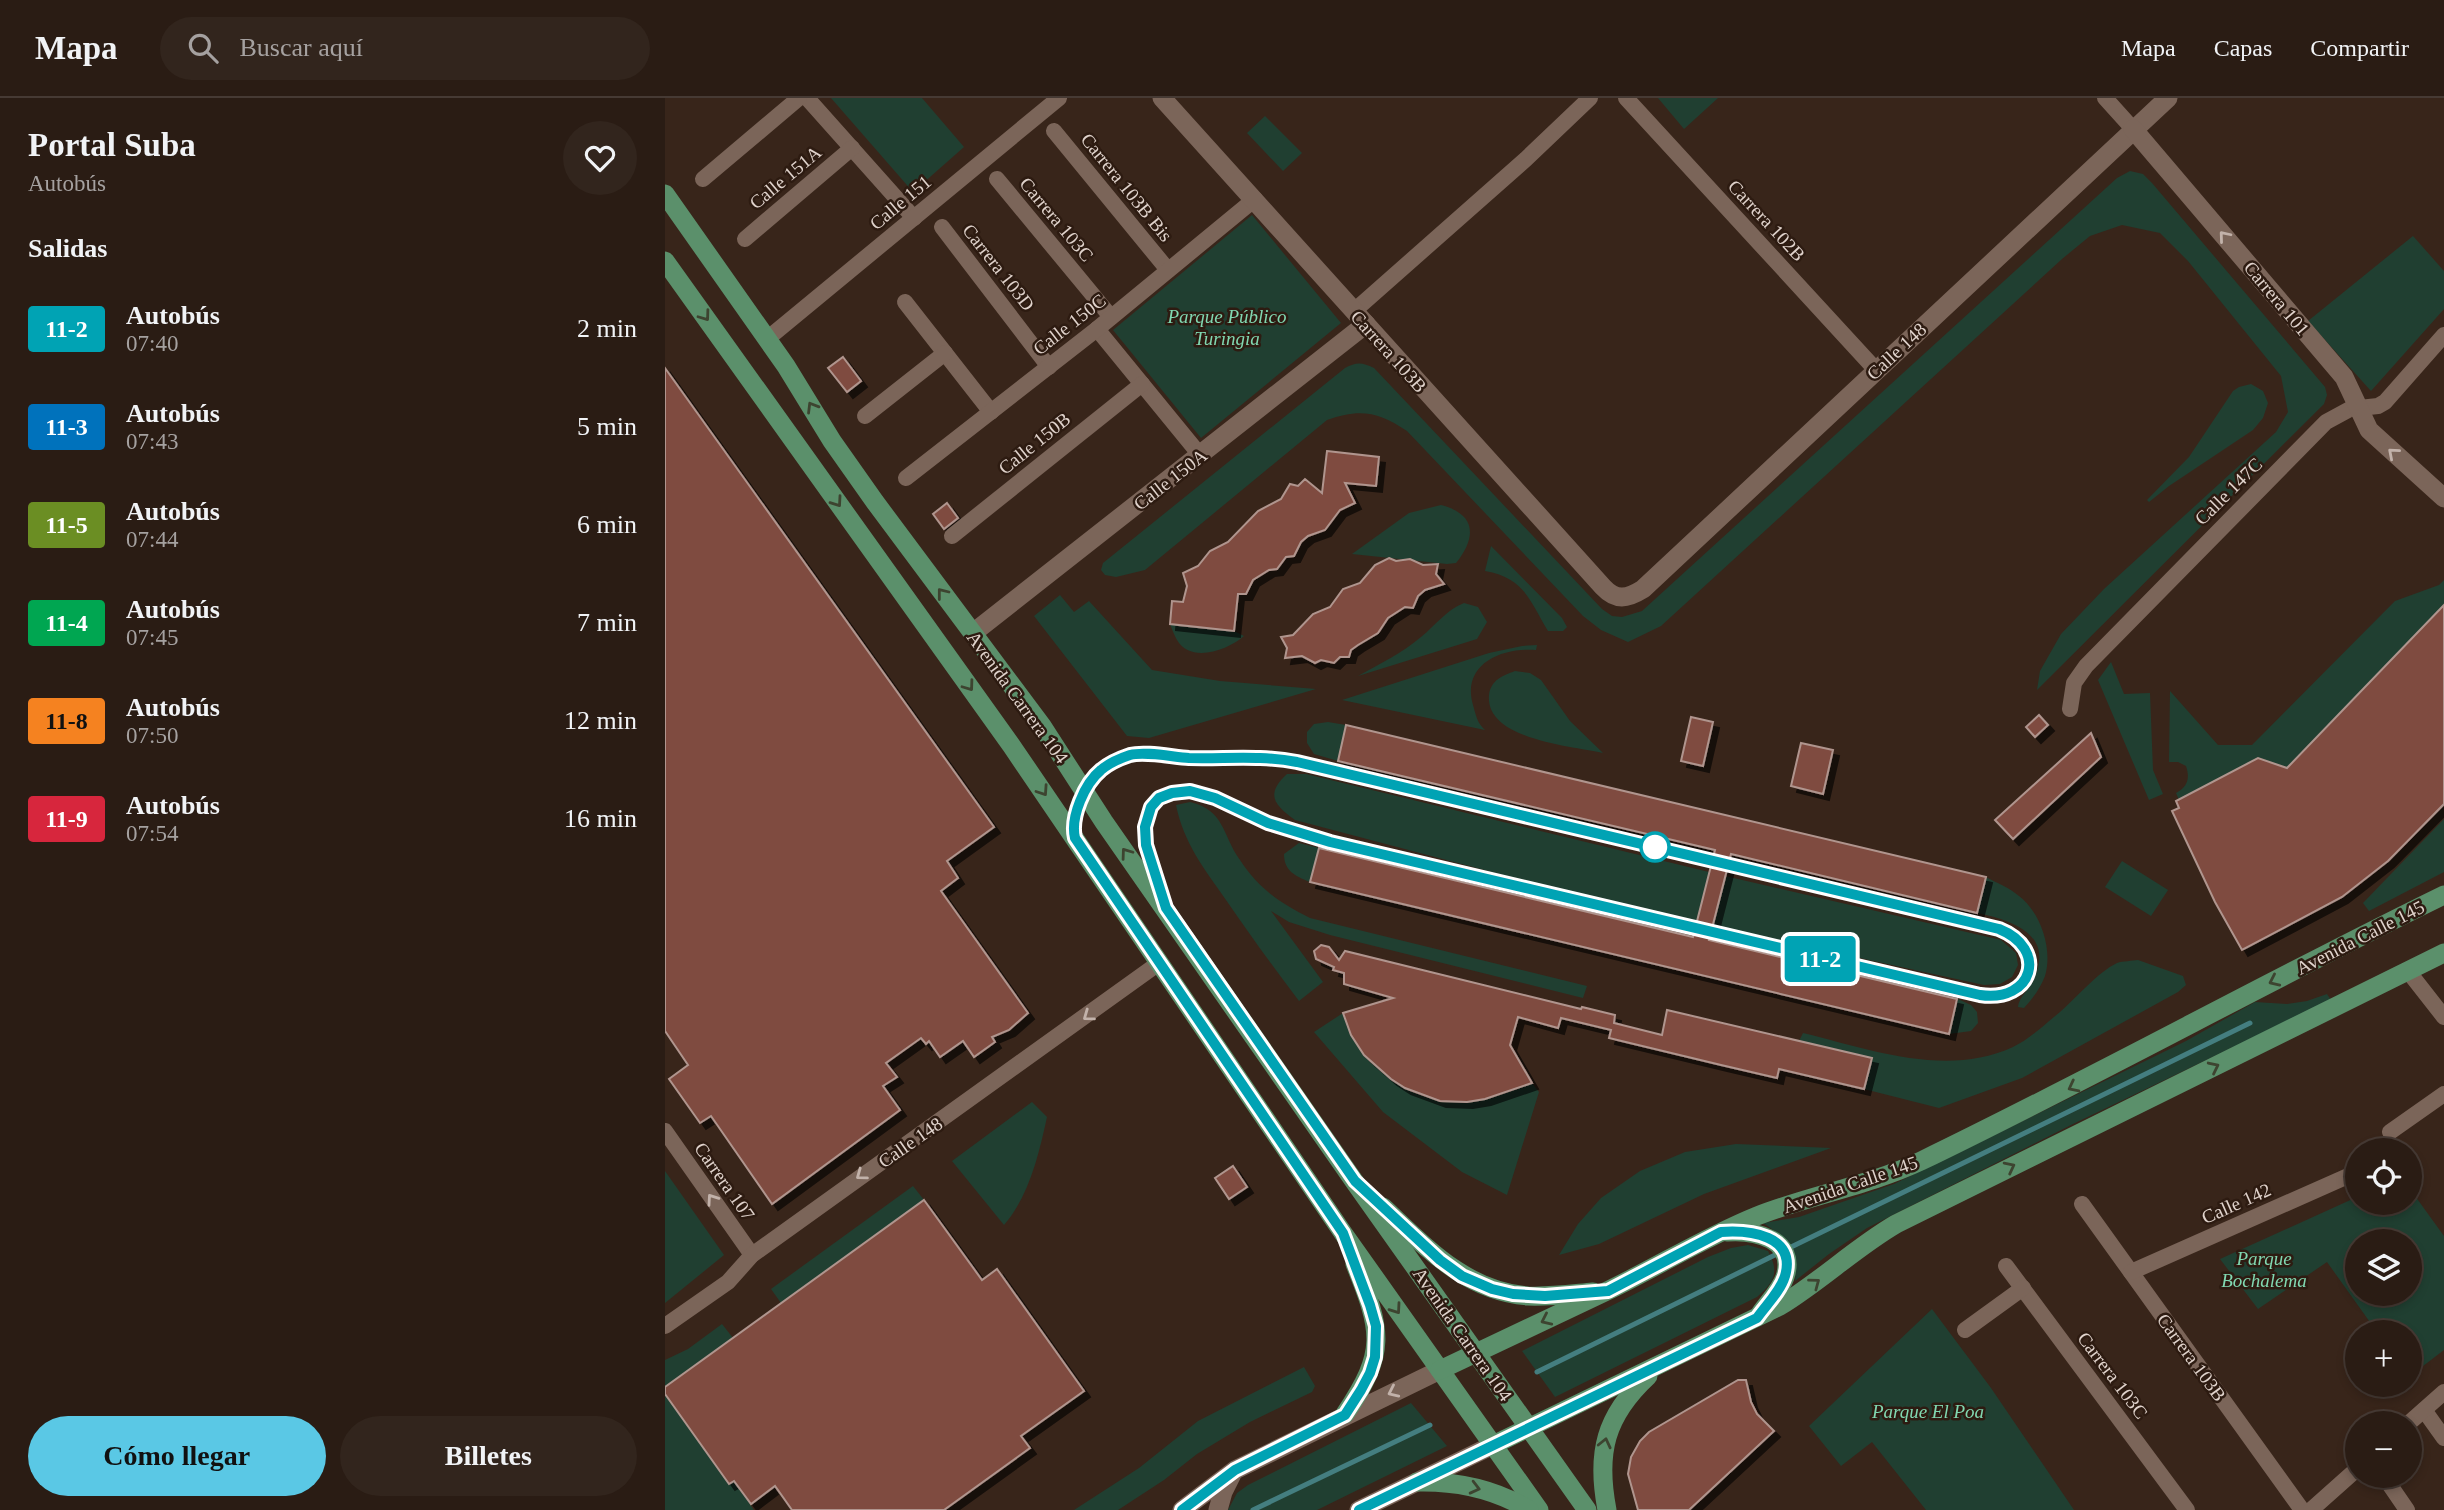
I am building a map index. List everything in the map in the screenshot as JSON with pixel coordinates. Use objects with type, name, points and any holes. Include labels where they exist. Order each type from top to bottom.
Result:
[{"type":"main road","name":"Avenida Carrera 104","points":[[665,194],[767,338],[832,441],[1042,726],[1104,822],[1587,1510]]},
{"type":"main road","name":"Avenida Carrera 104","points":[[665,261],[1011,745],[1343,1233],[1539,1510]]},
{"type":"main road","points":[[1011,745],[1026,754],[1039,753],[1045,737],[1042,726]]},
{"type":"main road","name":"Avenida Calle 145","points":[[1440,1370],[1608,1291],[1721,1232],[1758,1216],[1885,1177],[1918,1162],[2090,1078],[2255,989],[2444,895]]},
{"type":"main road","points":[[1493,1445],[1757,1318],[1801,1293],[1873,1237],[1896,1224],[2444,953]]},
{"type":"main road","points":[[1355,1181],[1440,1260],[1476,1283],[1528,1296],[1608,1291]]},
{"type":"main road","points":[[1721,1232],[1739,1231],[1771,1238],[1783,1252],[1786,1267],[1781,1284],[1757,1318]]},
{"type":"main road","points":[[1343,1233],[1376,1326],[1375,1357],[1370,1373],[1345,1415]]},
{"type":"main road","points":[[1607,1510],[1601,1468],[1607,1433],[1627,1397],[1660,1365]]},
{"type":"main road","points":[[1417,1482],[1445,1482],[1479,1488],[1529,1510]]},
{"type":"street","points":[[703,178],[799,98]]},
{"type":"street","points":[[807,98],[914,218]]},
{"type":"street","name":"Calle 151","points":[[767,338],[1059,98]]},
{"type":"street","name":"Carrera 103B","points":[[1162,98],[1603,587],[1611,595],[1621,598]]},
{"type":"street","name":"Calle 150A","points":[[973,633],[1201,455],[1360,318],[1590,98]]},
{"type":"street","name":"Carrera 102B","points":[[1626,98],[1876,370]]},
{"type":"street","name":"Carrera 101","points":[[2105,98],[2344,377],[2369,430],[2444,498]]},
{"type":"street","name":"Calle 148","points":[[1621,598],[1643,589],[2168,98]]},
{"type":"street","name":"Carrera 103B Bis","points":[[1054,131],[1168,270]]},
{"type":"street","name":"Calle 151A","points":[[745,239],[852,148]]},
{"type":"street","name":"Carrera 103C","points":[[997,179],[1111,317]]},
{"type":"street","name":"Calle 150C","points":[[906,478],[1097,329],[1255,199]]},
{"type":"street","name":"Carrera 103D","points":[[941,227],[1049,367]]},
{"type":"street","points":[[905,302],[991,411]]},
{"type":"street","points":[[1097,329],[1201,455]]},
{"type":"street","name":"Calle 147C","points":[[2070,709],[2074,683],[2086,666],[2326,422],[2337,414],[2378,406],[2385,402],[2444,335]]},
{"type":"street","points":[[865,416],[945,353]]},
{"type":"street","name":"Calle 150B","points":[[952,536],[1142,384]]},
{"type":"street","name":"Calle 148","points":[[665,1326],[728,1282],[752,1255],[1159,963]]},
{"type":"street","points":[[2408,971],[2444,1017]]},
{"type":"street","points":[[2390,1132],[2444,1094]]},
{"type":"street","name":"Carrera 107","points":[[665,1131],[752,1255]]},
{"type":"street","name":"Calle 142","points":[[2131,1272],[2345,1177]]},
{"type":"street","name":"Carrera 103B","points":[[2082,1204],[2302,1510]]},
{"type":"street","name":"Carrera 103C","points":[[2006,1266],[2187,1510]]},
{"type":"street","points":[[1965,1330],[2023,1288]]},
{"type":"street","name":"Avenida Calle 145","points":[[1182,1510],[1235,1470],[1440,1370]]},
{"type":"street","points":[[2444,1392],[2424,1410],[2444,1438]]},
{"type":"street","points":[[1359,1510],[1493,1445]]},
{"type":"street","points":[[1218,1510],[1223,1492],[1235,1470]]},
{"type":"street","points":[[2311,1510],[2345,1480]]},
{"type":"street","points":[[2392,1488],[2407,1510]]},
{"type":"green space","points":[[831,98],[922,98],[964,147],[913,192]]},
{"type":"green space","points":[[1658,98],[1718,98],[1684,129]]},
{"type":"green space","points":[[1265,116],[1302,153],[1283,171],[1247,133]]},
{"type":"green space","points":[[2130,171],[2143,174],[2152,183],[2325,387],[2327,395],[2324,404],[2037,690],[2040,671],[2061,634],[2104,589],[2276,432],[2288,412],[2281,376],[2188,261],[2160,233],[2122,225],[2090,236],[1661,626],[1628,642],[1601,630],[1583,616],[1407,431],[1369,414],[1349,414],[1327,420],[1145,570],[1116,577],[1105,575],[1101,570],[1103,563],[1345,368],[1359,364],[1374,368],[1602,609],[1612,616],[1622,617],[1642,611],[2117,178]]},
{"type":"green space","name":"Parque Público Turingia","points":[[1252,215],[1341,323],[1201,438],[1113,330]]},
{"type":"green space","points":[[2413,236],[2444,271],[2444,309],[2371,391],[2308,321]]},
{"type":"green space","points":[[2251,384],[2263,391],[2268,403],[2263,418],[2253,430],[2149,502],[2147,500],[2189,457],[2233,391]]},
{"type":"green space","points":[[1441,505],[1453,509],[1467,520],[1470,536],[1456,563],[1352,554],[1409,513]]},
{"type":"green space","points":[[1491,546],[1562,618],[1567,627],[1563,631],[1548,631],[1530,600],[1517,585],[1498,574],[1485,571]]},
{"type":"green space","points":[[2444,580],[2444,605],[2287,768],[2258,758],[2179,800],[2176,793],[2187,782],[2188,774],[2186,766],[2169,762],[2170,691],[2218,745],[2252,745],[2395,601],[2439,585]]},
{"type":"green space","points":[[1060,595],[1074,612],[1089,601],[1152,670],[1220,681],[1316,689],[1149,738],[1127,736],[1034,616]]},
{"type":"green space","points":[[1464,603],[1478,607],[1487,622],[1477,639],[1358,676],[1406,648],[1446,614]]},
{"type":"green space","points":[[1170,624],[1234,631],[1244,636],[1219,650],[1200,653],[1183,647]]},
{"type":"green space","points":[[1537,645],[1536,650],[1498,655],[1479,669],[1473,679],[1471,691],[1477,719],[1485,730],[1342,700],[1489,653]]},
{"type":"green space","points":[[2111,662],[2124,694],[2150,693],[2153,770],[2163,794],[2149,800],[2098,680]]},
{"type":"green space","points":[[1515,671],[1530,673],[1541,680],[1570,721],[1603,753],[1533,738],[1501,722],[1492,710],[1490,690],[1498,679]]},
{"type":"green space","points":[[1328,722],[1346,725],[1338,761],[1314,754],[1307,743],[1307,732],[1314,724]]},
{"type":"green space","points":[[1287,774],[1306,774],[1709,872],[1697,921],[1571,893],[1295,820],[1275,799],[1276,788]]},
{"type":"green space","points":[[1190,802],[1210,811],[1216,817],[1240,860],[1263,887],[1289,907],[1310,918],[1587,986],[1583,998],[1330,935],[1289,922],[1271,911],[1323,982],[1299,1001],[1196,855],[1184,832],[1176,805]]},
{"type":"green space","points":[[2444,819],[2444,872],[2369,911],[2363,903]]},
{"type":"green space","points":[[1299,843],[1319,848],[1310,882],[1291,872],[1286,865],[1284,854]]},
{"type":"green space","points":[[2122,861],[2168,890],[2151,916],[2105,887]]},
{"type":"green space","points":[[1725,876],[2001,940],[2016,953],[2018,965],[2012,977],[2000,984],[1984,985],[1713,926]]},
{"type":"green space","points":[[1986,877],[2012,890],[2027,903],[2043,933],[2047,955],[2045,976],[2024,1008],[2018,1007],[2019,1003],[2034,979],[2039,964],[2039,951],[2034,940],[2016,925],[1977,913]]},
{"type":"green space","points":[[2138,960],[2183,976],[2186,985],[2178,992],[2022,1078],[1939,1108],[1864,1089],[1872,1059],[1799,1041],[1803,1033],[1908,1058],[1961,1060],[1987,1056],[2013,1047],[2031,1036],[2110,967],[2119,962]]},
{"type":"green space","points":[[2327,994],[2331,1000],[2073,1124],[1867,1228],[1795,1281],[1794,1262],[1789,1247],[1785,1240],[1763,1223],[1799,1217],[1894,1184],[2186,1041],[2255,1002],[2287,1004]]},
{"type":"green space","points":[[1958,999],[1971,1005],[1977,1012],[1978,1023],[1971,1031],[1949,1034]]},
{"type":"green space","points":[[1343,1013],[1363,1050],[1376,1066],[1391,1079],[1428,1098],[1448,1101],[1478,1100],[1532,1083],[1539,1092],[1507,1195],[1462,1172],[1383,1112],[1314,1032]]},
{"type":"green space","points":[[1032,1102],[1047,1117],[1044,1131],[1026,1188],[1013,1214],[1004,1225],[952,1161]]},
{"type":"green space","points":[[1736,1144],[1831,1148],[1704,1194],[1599,1244],[1559,1255],[1578,1224],[1601,1198],[1640,1171],[1685,1152]]},
{"type":"green space","points":[[665,1171],[724,1255],[665,1303]]},
{"type":"green space","points":[[913,1186],[924,1200],[781,1303],[771,1289]]},
{"type":"green space","name":"Parque Bochalema","points":[[2345,1202],[2345,1215],[2422,1215],[2422,1206],[2444,1236],[2444,1350],[2422,1367],[2422,1320],[2368,1320],[2358,1306],[2422,1306],[2422,1229],[2345,1229],[2345,1287],[2327,1262],[2258,1309],[2220,1259]]},
{"type":"green space","points":[[1748,1245],[1768,1251],[1774,1265],[1771,1282],[1757,1297],[1555,1397],[1522,1351],[1708,1257]]},
{"type":"green space","name":"Parque El Poa","points":[[1932,1309],[1991,1388],[2074,1510],[1926,1510],[1872,1442],[1841,1466],[1809,1426]]},
{"type":"green space","points":[[722,1324],[733,1338],[665,1387],[665,1360],[688,1349]]},
{"type":"green space","points":[[1304,1367],[1315,1386],[1312,1392],[1250,1422],[1197,1454],[1164,1480],[1118,1510],[1074,1510],[1139,1468],[1198,1421]]},
{"type":"green space","points":[[665,1394],[729,1484],[734,1481],[754,1510],[665,1510]]},
{"type":"green space","points":[[1411,1403],[1447,1446],[1317,1510],[1228,1510],[1237,1493],[1248,1485]]},
{"type":"building","points":[[843,357],[861,381],[847,392],[828,368]]},
{"type":"building","points":[[665,368],[994,827],[947,861],[958,878],[941,891],[1028,1013],[1009,1030],[992,1037],[995,1042],[974,1057],[963,1041],[940,1057],[929,1041],[926,1044],[921,1038],[886,1063],[897,1077],[883,1086],[900,1110],[772,1204],[711,1116],[700,1123],[669,1079],[688,1065],[665,1031]]},
{"type":"building","points":[[1327,451],[1379,457],[1376,486],[1345,483],[1355,503],[1340,510],[1325,530],[1308,536],[1301,542],[1294,556],[1286,557],[1277,569],[1269,570],[1253,580],[1246,594],[1238,594],[1234,631],[1170,624],[1172,601],[1183,602],[1187,586],[1183,573],[1198,566],[1210,551],[1228,542],[1258,511],[1281,499],[1290,484],[1298,486],[1305,479],[1322,493]]},
{"type":"building","points":[[947,503],[958,518],[944,529],[933,514]]},
{"type":"building","points":[[1389,558],[1396,561],[1410,559],[1423,565],[1438,564],[1436,574],[1444,584],[1425,590],[1418,596],[1413,608],[1405,607],[1388,618],[1378,633],[1351,650],[1349,657],[1340,657],[1334,663],[1321,660],[1315,663],[1302,656],[1285,658],[1287,648],[1281,637],[1293,635],[1313,614],[1330,607],[1343,589],[1360,583],[1375,565]]},
{"type":"building","points":[[2444,605],[2444,804],[2388,861],[2342,897],[2242,950],[2215,902],[2172,811],[2179,808],[2176,801],[2258,758],[2287,768]]},
{"type":"building","points":[[2039,715],[2048,725],[2035,737],[2026,727]]},
{"type":"building","points":[[1691,717],[1713,722],[1703,766],[1681,761]]},
{"type":"building","points":[[1346,725],[1986,877],[1977,913],[1731,854],[1709,940],[1957,999],[1949,1034],[1310,882],[1319,848],[1693,937],[1715,850],[1338,761]]},
{"type":"building","points":[[2091,733],[2101,757],[2013,839],[1995,820]]},
{"type":"building","points":[[1801,743],[1833,750],[1823,794],[1791,786]]},
{"type":"building","points":[[1321,945],[1329,947],[1339,960],[1345,951],[1615,1015],[1614,1023],[1662,1035],[1667,1010],[1872,1058],[1864,1089],[1779,1069],[1777,1078],[1721,1065],[1609,1038],[1611,1030],[1561,1018],[1558,1028],[1518,1017],[1510,1045],[1532,1083],[1485,1099],[1467,1102],[1440,1101],[1405,1088],[1364,1055],[1351,1035],[1343,1013],[1393,998],[1344,984],[1344,973],[1333,970],[1334,967],[1316,959],[1314,951]]},
{"type":"building","points":[[1233,1166],[1247,1187],[1229,1199],[1215,1178]]},
{"type":"building","points":[[924,1200],[982,1280],[997,1269],[1084,1391],[1021,1436],[1030,1448],[944,1510],[792,1510],[775,1486],[751,1504],[734,1481],[729,1484],[665,1394],[665,1387]]},
{"type":"building","points":[[1738,1380],[1746,1380],[1757,1414],[1774,1431],[1689,1510],[1638,1510],[1628,1474],[1631,1457],[1640,1441],[1649,1432]]},
{"type":"waterway","points":[[1787,1249],[2250,1023]]},
{"type":"waterway","points":[[1537,1372],[1779,1253]]},
{"type":"waterway","points":[[1253,1510],[1430,1425]]},
{"type":"bus line","name":"11-2","points":[[1182,1510],[1235,1470],[1345,1415],[1370,1373],[1375,1357],[1376,1326],[1343,1233],[1075,838],[1073,826],[1077,812],[1093,780],[1105,767],[1132,754],[1188,758],[1271,757],[1329,768],[1999,929],[2021,941],[2029,961],[2024,981],[2016,990],[2006,995],[1992,997],[1950,990],[1298,834],[1215,798],[1190,791],[1159,798],[1146,818],[1145,833],[1146,845],[1166,908],[1355,1181],[1440,1260],[1462,1276],[1492,1289],[1528,1296],[1545,1296],[1608,1291],[1721,1232],[1751,1232],[1771,1238],[1778,1244],[1785,1259],[1785,1275],[1781,1284],[1757,1318],[1359,1510]]}]
